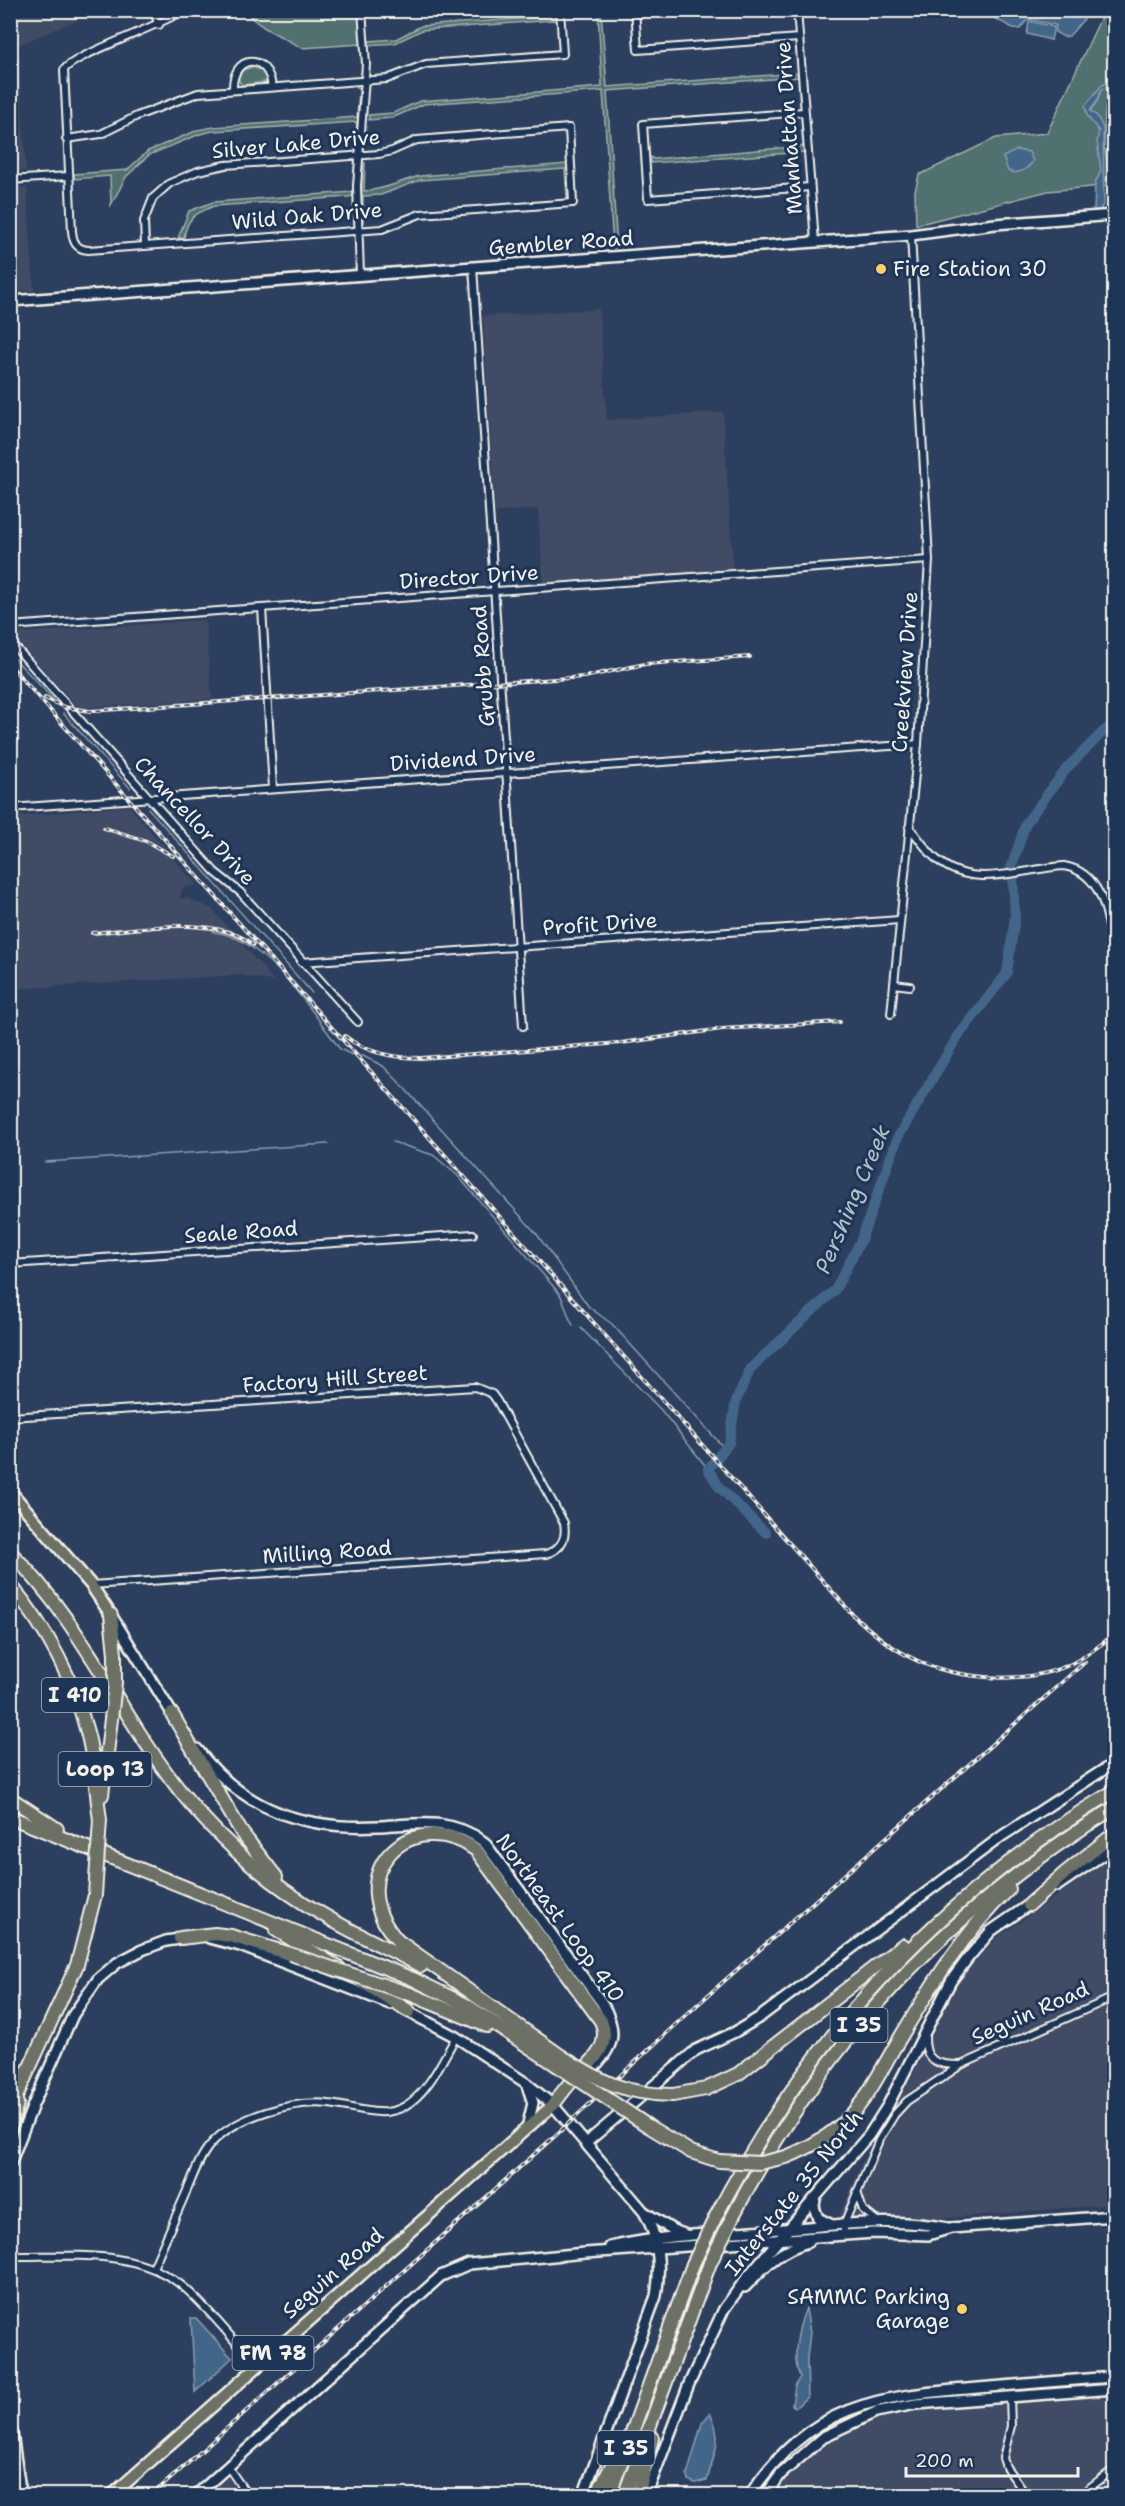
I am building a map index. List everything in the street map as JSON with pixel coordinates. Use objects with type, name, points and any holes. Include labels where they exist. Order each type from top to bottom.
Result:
[{"type":"highway","points":[[10,1552],[47,1590],[180,1791],[235,1850],[295,1898],[333,1921],[465,1989]]},
{"type":"highway","name":"I 410","points":[[10,1584],[50,1641],[79,1706],[93,1765],[100,1820],[95,1895],[77,1965],[10,2110]]},
{"type":"highway","name":"Loop 13","points":[[100,1820],[115,1683],[111,1615]]},
{"type":"highway","points":[[172,1714],[242,1833],[267,1867],[295,1898]]},
{"type":"highway","name":"I 35","points":[[609,2496],[693,2264],[752,2150],[801,2074],[869,1990],[920,1937],[1028,1846],[1114,1791]]},
{"type":"highway","points":[[10,1798],[62,1833],[86,1845]]},
{"type":"highway","name":"I 35","points":[[624,2496],[710,2263],[766,2154],[800,2102],[863,2019],[953,1927],[1059,1842],[1114,1808]]},
{"type":"highway","points":[[10,1817],[86,1845],[413,1979],[466,2005],[524,2042],[558,2060],[606,2084],[641,2094],[673,2096],[706,2089],[738,2074],[903,1946],[920,1937]]},
{"type":"highway","points":[[553,2105],[568,2085],[598,2056],[605,2038],[601,2021],[476,1850],[465,1842],[445,1835],[432,1834],[413,1838],[401,1845],[381,1865],[375,1877],[376,1907],[388,1930],[398,1941],[465,1989],[558,2060],[648,2126],[691,2152],[718,2161],[760,2163],[786,2157],[810,2148],[830,2135],[849,2117],[952,1954],[987,1911],[1016,1882],[1024,1868]]},
{"type":"highway","points":[[1029,1905],[1114,1834]]},
{"type":"highway","points":[[239,1909],[409,2011]]},
{"type":"highway","points":[[180,1938],[215,1934],[231,1936],[410,1995],[524,2042]]},
{"type":"highway","points":[[10,2128],[23,2081]]},
{"type":"highway","points":[[638,2496],[652,2435],[701,2285]]},
{"type":"highway","points":[[596,2496],[643,2401]]},
{"type":"main road","name":"Gembler Road","points":[[10,301],[911,235],[1035,220],[1114,215]]},
{"type":"main road","name":"Loop 13","points":[[10,1491],[91,1586],[111,1615]]},
{"type":"main road","name":"Northeast Loop 410","points":[[111,1615],[172,1714],[219,1774],[240,1792],[279,1813],[302,1821],[346,1827],[446,1824],[473,1834],[484,1842],[603,2003],[613,2025],[611,2044],[603,2059],[553,2105]]},
{"type":"main road","points":[[586,2143],[696,2050],[741,2029],[760,2017],[1002,1836],[1114,1763]]},
{"type":"main road","name":"Interstate 35 North","points":[[646,2496],[689,2384],[723,2311],[748,2276],[868,2135],[888,2104],[951,1981],[992,1931],[1114,1847]]},
{"type":"main road","points":[[10,2164],[73,2015],[98,1979],[117,1963],[142,1950],[180,1938],[206,1938],[240,1946],[409,2011],[456,2037],[526,2083],[553,2105],[644,2212],[655,2238],[659,2278],[652,2311],[583,2496]]},
{"type":"main road","points":[[526,2083],[533,2103],[526,2128]]},
{"type":"main road","name":"FM 78","points":[[526,2128],[553,2105]]},
{"type":"main road","name":"Seguin Road","points":[[111,2496],[526,2128]]},
{"type":"main road","points":[[815,2199],[814,2207],[818,2218],[832,2225]]},
{"type":"main road","points":[[644,2212],[673,2230],[689,2235]]},
{"type":"main road","points":[[636,2241],[645,2233],[644,2212]]},
{"type":"main road","points":[[195,2496],[441,2276],[469,2264],[585,2253],[657,2250],[874,2233],[928,2235],[951,2228],[1114,2216]]},
{"type":"main road","points":[[585,2253],[655,2238],[844,2224],[880,2222],[930,2224],[951,2228]]},
{"type":"main road","points":[[723,2311],[772,2258],[793,2246],[827,2237]]},
{"type":"main road","points":[[749,2496],[777,2459],[796,2441],[826,2421],[870,2402],[919,2392],[1114,2377]]},
{"type":"main road","points":[[765,2496],[781,2474],[825,2436],[851,2422],[899,2407],[1114,2389]]},
{"type":"main road","points":[[10,2420],[21,2496]]},
{"type":"street","points":[[153,10],[159,25]]},
{"type":"street","points":[[10,180],[68,176],[64,70],[74,60],[159,25],[184,10]]},
{"type":"street","points":[[360,275],[357,231],[359,156],[366,64],[362,10]]},
{"type":"street","points":[[66,139],[100,134],[187,95],[233,89],[394,77],[426,64],[563,54],[560,10]]},
{"type":"street","points":[[635,10],[638,50],[799,38]]},
{"type":"street","name":"Manhattan Drive","points":[[797,10],[815,242]]},
{"type":"street","points":[[233,89],[233,77],[236,70],[240,65],[251,62],[259,63],[268,70],[272,87]]},
{"type":"street","points":[[804,112],[643,124],[648,199],[810,187]]},
{"type":"street","name":"Silver Lake Drive","points":[[145,246],[144,221],[153,198],[170,183],[198,171],[225,165],[387,153],[417,140],[569,128],[573,202]]},
{"type":"street","name":"Wild Oak Drive","points":[[68,176],[73,241],[78,247],[88,250],[357,231],[388,227],[420,214],[573,202]]},
{"type":"street","name":"Creekview Drive","points":[[891,1014],[918,744],[930,560],[911,235]]},
{"type":"street","name":"Grubb Road","points":[[473,267],[524,1026]]},
{"type":"street","name":"Director Drive","points":[[10,626],[930,560]]},
{"type":"street","points":[[262,608],[273,789]]},
{"type":"street","name":"Chancellor Drive","points":[[10,641],[215,872],[240,892],[358,1022]]},
{"type":"street","name":"Dividend Drive","points":[[10,808],[918,744]]},
{"type":"street","points":[[909,826],[933,856],[952,870],[971,876],[985,877],[1064,866],[1075,868],[1097,888],[1103,900],[1114,954]]},
{"type":"street","name":"Profit Drive","points":[[302,962],[900,920]]},
{"type":"street","points":[[894,984],[910,986]]},
{"type":"street","name":"Seale Road","points":[[10,1264],[473,1234]]},
{"type":"street","name":"Factory Hill Street","points":[[10,1417],[475,1387],[492,1394],[497,1401],[564,1523],[565,1536],[562,1544]]},
{"type":"street","name":"Milling Road","points":[[91,1586],[546,1554],[558,1549],[562,1544]]},
{"type":"street","name":"Seguin Road","points":[[844,2235],[844,2224],[879,2140],[895,2114],[907,2101],[961,2065],[1114,1997]]},
{"type":"street","name":"Seguin Road","points":[[925,2031],[925,2046],[934,2062],[941,2065],[961,2065]]},
{"type":"street","points":[[153,2268],[198,2165],[210,2145],[219,2137],[262,2113],[291,2105],[328,2103],[385,2112],[397,2110],[413,2100],[428,2084],[456,2037]]},
{"type":"street","points":[[857,2191],[863,2210],[880,2222]]},
{"type":"street","points":[[10,2256],[112,2258],[153,2268],[188,2290],[257,2367]]},
{"type":"street","points":[[1010,2397],[1011,2426],[1003,2458],[1006,2467],[1027,2496]]},
{"type":"street","points":[[228,2467],[248,2496]]},
{"type":"street","points":[[1079,2496],[1114,2469]]},
{"type":"shaded area","points":[[11,10],[98,11],[18,45],[26,171],[11,173]]},
{"type":"shaded area","points":[[980,11],[1091,11],[1069,36],[1064,37],[1055,32],[1056,25],[1028,19],[1020,29],[1013,28]]},
{"type":"shaded area","points":[[1029,21],[1054,27],[1051,40],[1027,34]]},
{"type":"shaded area","points":[[1114,70],[1111,82],[1101,90],[1098,100],[1090,111],[1097,116],[1103,128],[1104,203],[1101,208],[1114,222],[1114,232],[1094,211],[1095,183],[1101,171],[1097,141],[1099,131],[1087,116],[1085,106],[1101,86],[1108,82]]},
{"type":"shaded area","points":[[1017,150],[1029,152],[1033,161],[1022,171],[1008,171],[1003,157]]},
{"type":"shaded area","points":[[27,187],[34,291],[11,292],[11,188]]},
{"type":"shaded area","points":[[599,309],[607,420],[723,412],[733,571],[543,583],[538,509],[495,512],[483,316]]},
{"type":"shaded area","points":[[205,620],[212,699],[78,708],[16,639],[20,633]]},
{"type":"shaded area","points":[[129,806],[196,885],[182,889],[180,899],[186,898],[211,908],[275,982],[241,975],[11,989],[11,817]]},
{"type":"shaded area","points":[[1114,1855],[1114,2204],[921,2220],[880,2216],[839,2217],[864,2158],[912,2076],[961,1978],[994,1940]]},
{"type":"shaded area","points":[[806,2308],[810,2333],[807,2358],[808,2396],[796,2407],[792,2405],[795,2386],[800,2377],[797,2370],[796,2352],[800,2324]]},
{"type":"shaded area","points":[[191,2318],[196,2318],[232,2358],[195,2392]]},
{"type":"shaded area","points":[[1114,2394],[1114,2495],[773,2496],[786,2477],[815,2447],[864,2422],[898,2413],[928,2409]]},
{"type":"shaded area","points":[[710,2413],[717,2439],[715,2454],[707,2480],[695,2483],[688,2480],[687,2475],[702,2423]]},
{"type":"shaded area","points":[[226,2475],[241,2495],[203,2495]]},
{"type":"green space","points":[[269,10],[358,11],[361,44],[302,48],[250,17]]},
{"type":"green space","points":[[598,11],[601,11],[607,87],[799,73],[799,77],[607,91],[617,248],[613,248],[603,91],[424,104],[392,118],[369,120],[369,115],[393,113],[420,101],[602,87]]},
{"type":"green space","points":[[1104,11],[1114,11],[1114,90],[1105,109],[1104,146],[1112,185],[1048,191],[916,225],[915,191],[919,175],[996,138],[1047,133]]},
{"type":"green space","points":[[558,16],[558,22],[553,20],[422,30],[395,43],[369,45],[369,41],[396,39],[421,26]]},
{"type":"green space","points":[[252,67],[264,71],[267,78],[265,82],[243,85],[238,77],[243,70]]},
{"type":"green space","points":[[356,87],[361,89],[362,94],[355,148],[357,122],[213,131],[149,155],[126,177],[111,205],[110,176],[74,179],[74,174],[127,170],[148,151],[198,130],[357,117],[359,90]]},
{"type":"green space","points":[[804,146],[805,152],[651,163],[651,157],[654,159]]},
{"type":"green space","points":[[365,162],[364,191],[386,187],[420,176],[567,164],[570,192],[567,198],[565,169],[420,180],[381,195],[363,196],[363,224],[361,219],[362,173]]},
{"type":"green space","points":[[353,192],[353,196],[348,197],[214,206],[193,217],[187,225],[184,238],[178,238],[189,211],[213,202]]},
{"type":"waterway","points":[[10,654],[53,699]]},
{"type":"waterway","points":[[63,713],[130,788]]},
{"type":"waterway","name":"Pershing Creek","points":[[1011,868],[1026,823],[1067,768],[1103,732],[1109,727],[1114,727]]},
{"type":"waterway","points":[[148,808],[312,993]]},
{"type":"waterway","name":"Pershing Creek","points":[[766,1533],[720,1488],[708,1469],[729,1443],[736,1401],[751,1368],[835,1290],[861,1240],[898,1137],[956,1039],[1007,973],[1015,917],[1013,878]]},
{"type":"waterway","points":[[213,932],[232,937],[251,947],[268,961],[301,996],[340,1049],[352,1055]]},
{"type":"waterway","points":[[361,1055],[383,1066],[397,1080],[536,1233],[589,1307],[612,1324],[725,1449]]},
{"type":"waterway","points":[[393,1142],[433,1155],[457,1175],[559,1293],[573,1325]]},
{"type":"waterway","points":[[45,1162],[328,1144]]},
{"type":"waterway","points":[[581,1328],[661,1410],[708,1469]]},
{"type":"railway","points":[[45,698],[64,707],[90,711],[584,677],[645,664],[750,657]]},
{"type":"railway","points":[[10,665],[854,1616],[888,1644],[919,1661],[940,1669],[986,1677],[1032,1675],[1054,1671],[1079,1660],[1114,1635]]},
{"type":"railway","points":[[104,828],[146,841],[173,856]]},
{"type":"railway","points":[[92,933],[153,927],[198,927],[219,929],[238,935],[253,945]]},
{"type":"railway","points":[[345,1036],[362,1047],[381,1053],[421,1058],[621,1043],[722,1029],[840,1022]]},
{"type":"railway","points":[[151,2496],[556,2135],[697,2005],[1085,1662]]},
{"type":"place","name":"Fire Station 30","points":[[881,269]]},
{"type":"place","name":"SAMMC Parking Garage","points":[[962,2309]]}]
